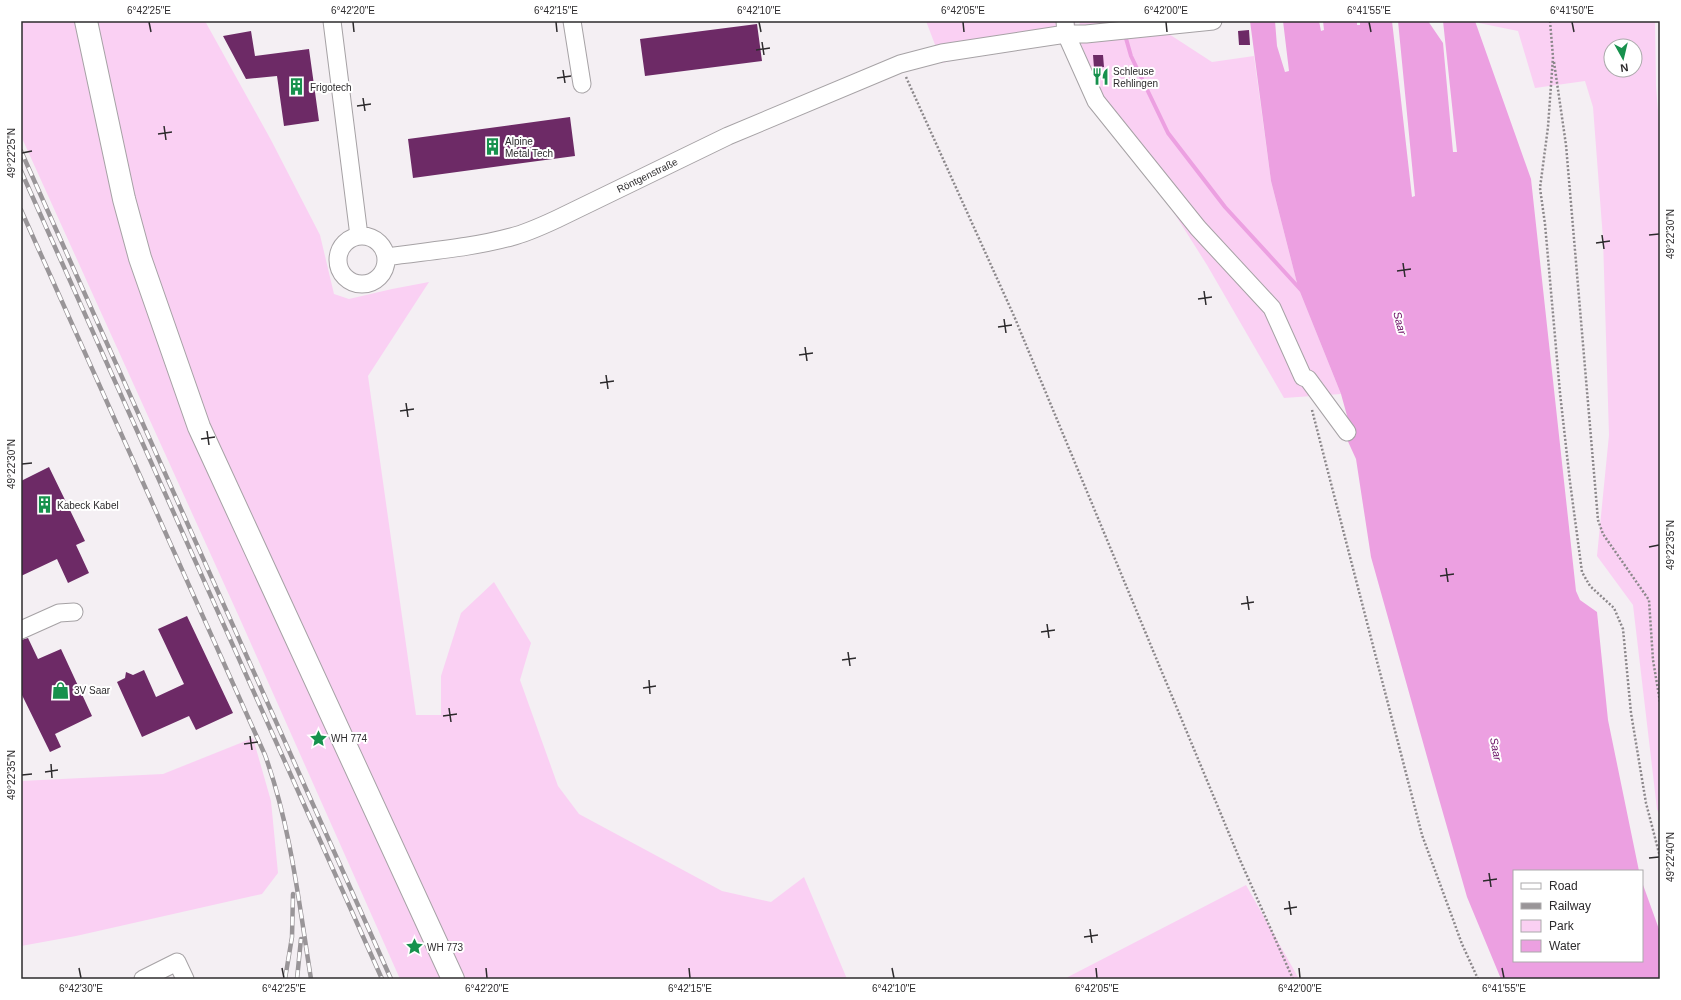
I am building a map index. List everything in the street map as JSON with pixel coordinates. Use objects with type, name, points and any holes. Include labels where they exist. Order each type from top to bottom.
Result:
[{"type":"main road","points":[[86,21],[124,199],[140,258],[199,427],[453,979]]},
{"type":"street","points":[[335,21],[332,21],[359,236]]},
{"type":"street","points":[[572,21],[582,84]]},
{"type":"street","name":"Röntgenstraße","points":[[386,257],[470,245],[510,237],[531,230],[557,219],[728,136],[900,64],[942,53],[1066,28],[1086,34],[1213,21]]},
{"type":"street","points":[[1066,28],[1096,101],[1198,228],[1272,308],[1303,377],[1308,379],[1347,432]]},
{"type":"street","points":[[367,236],[380,243],[386,257],[386,265],[383,272],[374,281],[362,284],[354,283],[347,279],[340,269],[337,257],[344,242],[351,238],[367,236]]},
{"type":"street","points":[[21,630],[59,612],[74,612]]},
{"type":"street","points":[[143,979],[177,962],[185,979]]},
{"type":"path","points":[[1550,21],[1553,57],[1566,144],[1598,520],[1603,534],[1648,600],[1653,660],[1660,702]]},
{"type":"path","points":[[1553,57],[1548,127],[1540,188],[1545,224],[1570,482],[1582,572],[1590,586],[1614,608],[1623,629],[1631,713],[1646,803],[1660,858]]},
{"type":"path","points":[[900,64],[1014,316],[1240,860],[1292,979]]},
{"type":"path","points":[[1311,408],[1422,835],[1462,944],[1478,979]]},
{"type":"green space","points":[[21,21],[205,21],[271,140],[320,235],[334,294],[349,299],[429,282],[368,376],[416,715],[441,715],[441,676],[461,613],[494,582],[531,643],[520,680],[558,786],[579,814],[722,891],[771,902],[804,877],[847,979],[400,979],[240,619],[21,136]]},
{"type":"green space","points":[[926,21],[1075,21],[1076,30],[1152,23],[1212,62],[1254,56],[1271,181],[1298,287],[1341,394],[1284,398],[1207,265],[1105,104],[1076,31],[942,63]]},
{"type":"green space","points":[[1080,21],[1135,21],[1079,27]]},
{"type":"green space","points":[[1479,21],[1655,21],[1656,86],[1660,136],[1660,817],[1657,809],[1633,605],[1597,556],[1609,435],[1603,239],[1593,107],[1585,81],[1535,88],[1518,31],[1479,23]]},
{"type":"green space","points":[[253,738],[271,801],[278,873],[262,894],[76,936],[21,946],[21,781],[163,774]]},
{"type":"green space","points":[[1246,885],[1299,979],[1064,979]]},
{"type":"water","name":"Saar","points":[[1250,21],[1275,21],[1277,46],[1285,72],[1289,71],[1283,21],[1319,21],[1321,31],[1324,30],[1323,21],[1357,21],[1357,25],[1360,25],[1360,21],[1392,21],[1412,197],[1415,196],[1398,21],[1428,21],[1443,43],[1453,152],[1457,152],[1443,21],[1475,21],[1531,179],[1576,591],[1580,600],[1597,612],[1608,720],[1639,870],[1513,870],[1513,962],[1643,962],[1643,885],[1660,932],[1660,979],[1501,979],[1467,897],[1371,557],[1356,459],[1345,435],[1351,430],[1341,394],[1298,287],[1271,181]]},
{"type":"building","points":[[757,24],[762,61],[645,76],[640,39]]},
{"type":"building","points":[[1249,30],[1250,45],[1239,45],[1238,31]]},
{"type":"building","name":"Frigotech","points":[[251,31],[255,56],[309,49],[319,121],[284,126],[277,76],[246,79],[223,36]]},
{"type":"building","points":[[1093,55],[1103,55],[1104,67],[1094,68]]},
{"type":"building","name":"Alpine Metal Tech","points":[[570,117],[575,156],[413,178],[408,139]]},
{"type":"building","name":"Kabeck Kabel","points":[[49,467],[85,541],[76,545],[89,573],[68,583],[57,559],[21,576],[21,481]]},
{"type":"building","points":[[187,616],[233,713],[196,730],[189,716],[142,737],[117,682],[125,678],[126,672],[133,675],[144,670],[156,697],[184,684],[158,629]]},
{"type":"building","points":[[28,638],[38,659],[61,649],[92,716],[55,734],[61,747],[50,752],[21,693],[21,640]]},
{"type":"waterway","points":[[1125,35],[1131,56],[1168,133],[1225,207],[1301,290]]},
{"type":"railway","points":[[21,151],[391,979]]},
{"type":"railway","points":[[21,171],[382,979]]},
{"type":"railway","points":[[21,210],[265,755],[274,782],[288,838],[311,979]]},
{"type":"railway","points":[[285,979],[292,937],[293,894]]},
{"type":"railway","points":[[297,979],[301,939]]},
{"type":"place","name":"Schleuse Rehlingen","points":[[1100,77]]},
{"type":"place","name":"Frigotech","points":[[297,87]]},
{"type":"place","name":"Alpine Metal Tech","points":[[492,147]]},
{"type":"place","name":"Kabeck Kabel","points":[[44,505]]},
{"type":"place","name":"3V Saar","points":[[61,690]]},
{"type":"place","name":"WH 774","points":[[318,738]]},
{"type":"place","name":"WH 773","points":[[414,947]]}]
